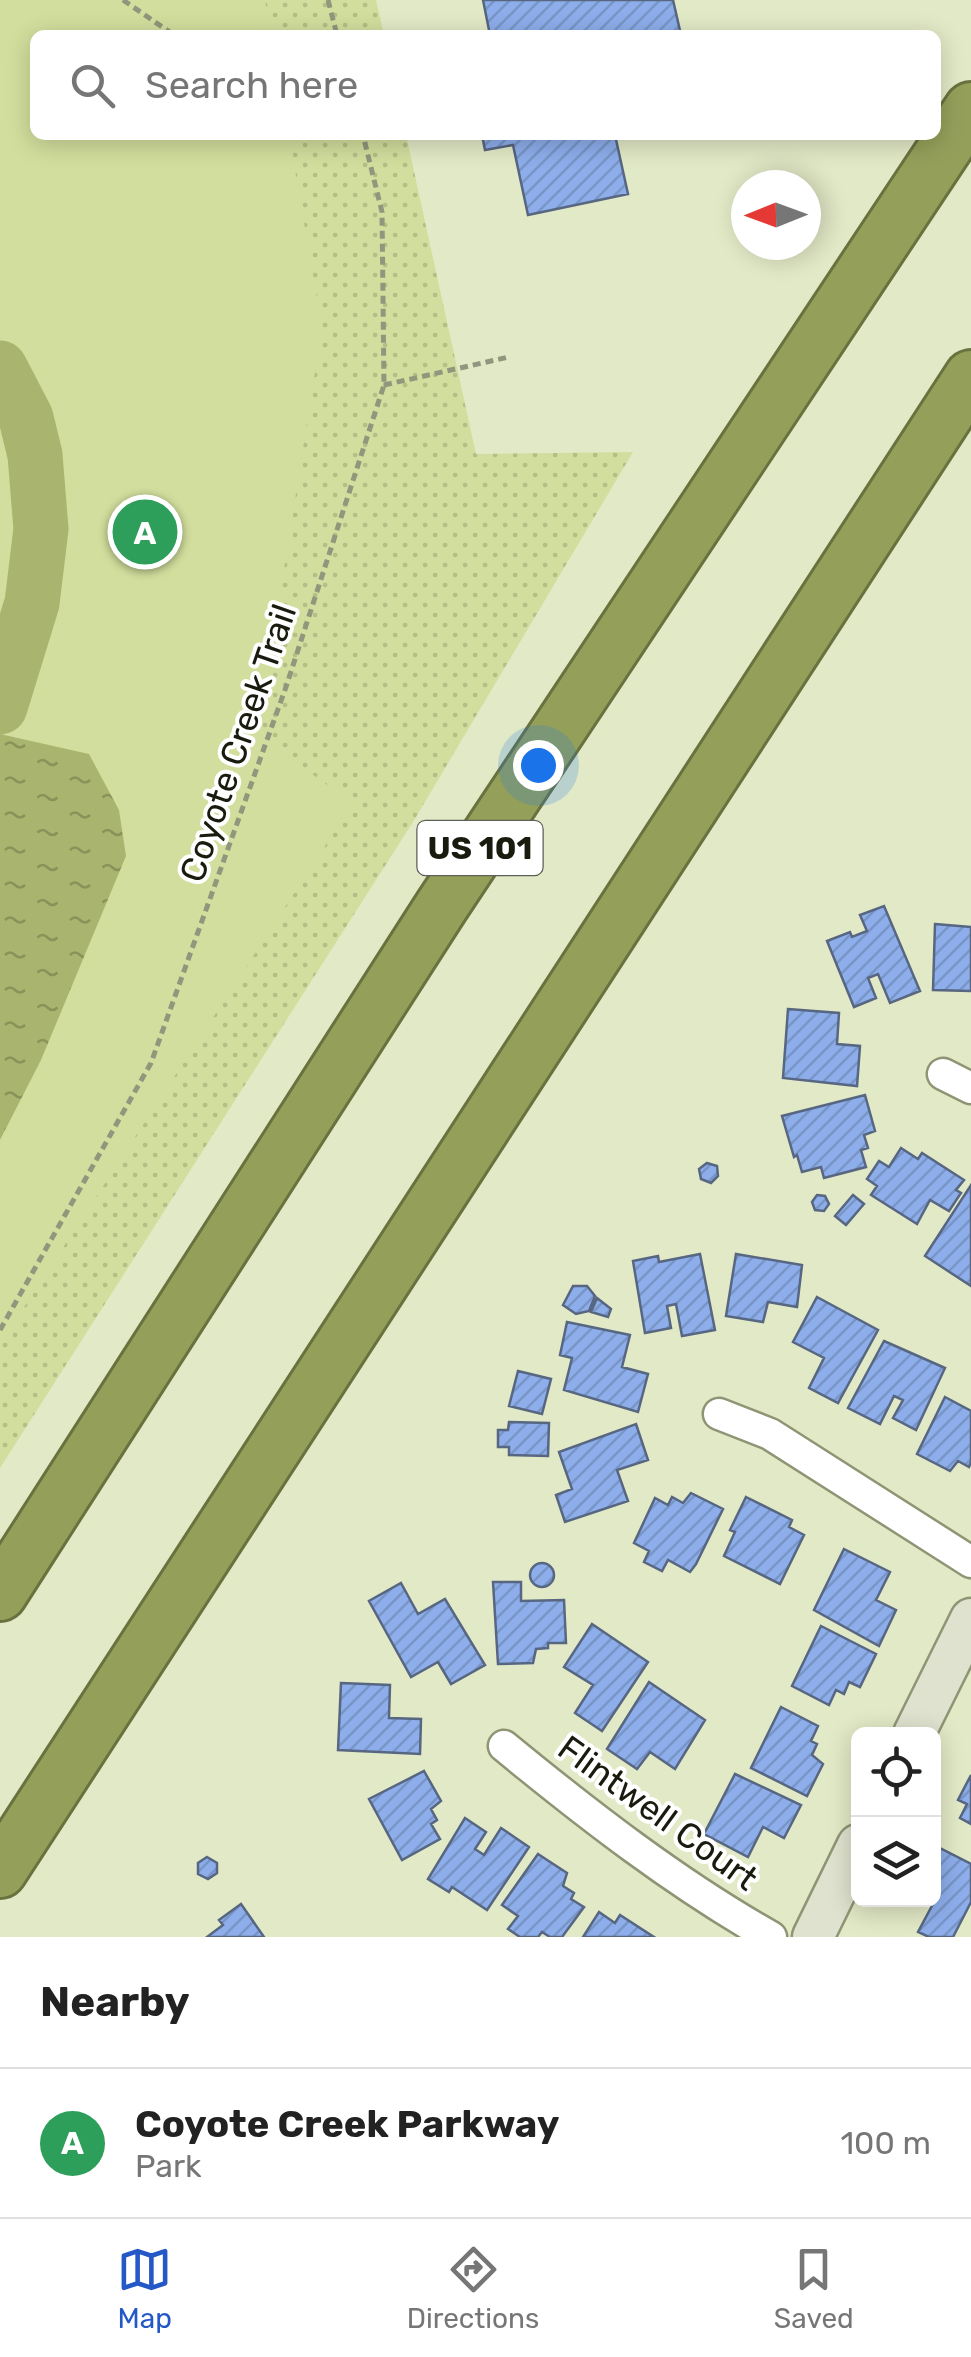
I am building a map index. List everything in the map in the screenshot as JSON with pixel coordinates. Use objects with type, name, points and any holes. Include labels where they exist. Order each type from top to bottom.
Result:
[{"type":"highway","name":"US 101","points":[[0,1594],[441,907],[971,108]]},
{"type":"highway","points":[[0,1871],[971,377]]},
{"type":"street","points":[[942,1074],[971,1088]]},
{"type":"street","points":[[719,1414],[770,1434],[971,1562]]},
{"type":"street","points":[[917,1727],[971,1619]]},
{"type":"street","name":"Flintwell Court","points":[[504,1746],[714,1903],[771,1937]]},
{"type":"street","points":[[813,1937],[851,1860]]},
{"type":"path","points":[[123,0],[167,30]]},
{"type":"path","points":[[328,0],[336,30]]},
{"type":"path","name":"Coyote Creek Trail","points":[[0,1330],[150,1064],[286,688],[384,385],[382,212],[363,140]]},
{"type":"path","points":[[384,385],[509,357]]},
{"type":"shaded area","points":[[0,0],[376,0],[383,30],[30,30],[30,140],[407,140],[476,454],[633,452],[413,822],[0,1468]]},
{"type":"shaded area","points":[[0,0],[265,0],[270,30],[30,30],[30,140],[290,140],[322,327],[258,736],[353,803],[0,1344]]},
{"type":"water","points":[[0,734],[89,754],[119,810],[126,856],[41,1060],[0,1140]]},
{"type":"building","points":[[483,0],[673,0],[680,30],[489,30]]},
{"type":"building","points":[[483,140],[616,140],[628,194],[528,215],[513,145],[485,150]]},
{"type":"building","points":[[884,906],[920,991],[890,1003],[878,974],[868,978],[876,998],[854,1007],[827,941],[850,932],[852,937],[867,931],[860,915]]},
{"type":"building","points":[[935,924],[971,927],[971,991],[933,990]]},
{"type":"building","points":[[788,1009],[839,1013],[837,1044],[860,1046],[857,1086],[783,1078]]},
{"type":"building","points":[[865,1095],[875,1131],[864,1135],[868,1148],[861,1150],[866,1167],[824,1178],[821,1167],[802,1172],[782,1116]]},
{"type":"building","points":[[901,1148],[918,1159],[922,1153],[964,1180],[949,1211],[930,1200],[917,1224],[871,1195],[877,1186],[867,1179],[879,1161],[889,1167]]},
{"type":"building","points":[[707,1163],[717,1166],[718,1176],[711,1183],[701,1179],[699,1169]]},
{"type":"building","points":[[971,1185],[971,1286],[925,1256]]},
{"type":"building","points":[[817,1195],[825,1196],[829,1204],[824,1211],[815,1210],[812,1202]]},
{"type":"building","points":[[853,1195],[864,1204],[846,1225],[835,1216]]},
{"type":"building","points":[[700,1254],[715,1330],[682,1336],[676,1304],[667,1306],[671,1328],[645,1333],[633,1261],[658,1256],[659,1262]]},
{"type":"building","points":[[736,1254],[802,1265],[797,1307],[768,1302],[763,1322],[726,1316]]},
{"type":"building","points":[[573,1286],[587,1286],[595,1296],[589,1311],[576,1314],[563,1305]]},
{"type":"building","points":[[817,1297],[878,1330],[838,1403],[809,1388],[824,1358],[793,1342]]},
{"type":"building","points":[[597,1298],[611,1309],[608,1317],[591,1312]]},
{"type":"building","points":[[567,1322],[630,1335],[622,1367],[648,1374],[638,1412],[564,1390],[572,1358],[560,1355]]},
{"type":"building","points":[[884,1341],[945,1368],[916,1430],[893,1418],[903,1400],[894,1396],[880,1424],[848,1408]]},
{"type":"building","points":[[518,1371],[551,1379],[542,1414],[509,1406]]},
{"type":"building","points":[[945,1397],[971,1411],[971,1462],[969,1467],[958,1461],[950,1471],[917,1454]]},
{"type":"building","points":[[509,1422],[549,1423],[548,1456],[509,1455],[509,1447],[498,1447],[498,1430],[508,1430]]},
{"type":"building","points":[[636,1424],[648,1460],[617,1470],[628,1501],[565,1522],[556,1495],[572,1489],[559,1452]]},
{"type":"building","points":[[691,1493],[723,1509],[696,1564],[690,1572],[668,1560],[662,1571],[644,1562],[649,1551],[634,1543],[655,1498],[668,1505],[672,1497],[683,1503]]},
{"type":"building","points":[[746,1497],[792,1520],[789,1527],[804,1535],[780,1584],[724,1556],[735,1532],[730,1530]]},
{"type":"building","points":[[844,1549],[890,1572],[876,1600],[896,1610],[879,1646],[814,1610]]},
{"type":"building","points":[[542,1563],[554,1575],[542,1587],[530,1575]]},
{"type":"building","points":[[493,1582],[521,1582],[521,1601],[564,1600],[566,1643],[548,1643],[548,1648],[536,1649],[533,1663],[498,1664]]},
{"type":"building","points":[[401,1583],[418,1614],[445,1599],[485,1665],[451,1684],[438,1662],[411,1677],[369,1601]]},
{"type":"building","points":[[592,1624],[648,1662],[602,1731],[575,1713],[593,1685],[564,1667]]},
{"type":"building","points":[[821,1626],[876,1654],[860,1687],[849,1682],[844,1694],[836,1690],[829,1705],[792,1686]]},
{"type":"building","points":[[649,1682],[705,1720],[675,1769],[650,1752],[637,1769],[607,1749]]},
{"type":"building","points":[[341,1683],[390,1685],[389,1718],[421,1719],[420,1754],[338,1750]]},
{"type":"building","points":[[781,1707],[818,1726],[811,1741],[817,1744],[812,1755],[823,1764],[807,1796],[751,1768]]},
{"type":"building","points":[[424,1771],[441,1801],[431,1809],[437,1820],[431,1824],[440,1839],[402,1860],[369,1799]]},
{"type":"building","points":[[735,1774],[801,1805],[784,1838],[763,1827],[748,1857],[704,1834]]},
{"type":"building","points":[[971,1775],[971,1824],[960,1818],[967,1804],[958,1800]]},
{"type":"building","points":[[465,1818],[486,1832],[475,1849],[484,1855],[501,1828],[529,1847],[487,1910],[452,1887],[449,1892],[428,1879]]},
{"type":"building","points":[[941,1849],[971,1864],[971,1902],[953,1937],[929,1937],[918,1932],[931,1907],[941,1907]]},
{"type":"building","points":[[538,1854],[567,1873],[563,1886],[574,1893],[571,1899],[584,1907],[562,1937],[542,1932],[538,1937],[520,1937],[508,1929],[518,1916],[502,1905]]},
{"type":"building","points":[[207,1857],[217,1863],[217,1873],[208,1879],[198,1874],[198,1863]]},
{"type":"building","points":[[241,1904],[264,1937],[207,1937],[223,1925],[219,1920]]},
{"type":"building","points":[[599,1912],[615,1923],[620,1915],[654,1937],[583,1937]]},
{"type":"waterway","points":[[0,368],[26,418],[35,455],[41,529],[32,603],[0,707]]},
{"type":"place","name":"Coyote Creek Parkway","points":[[145,532]]}]
